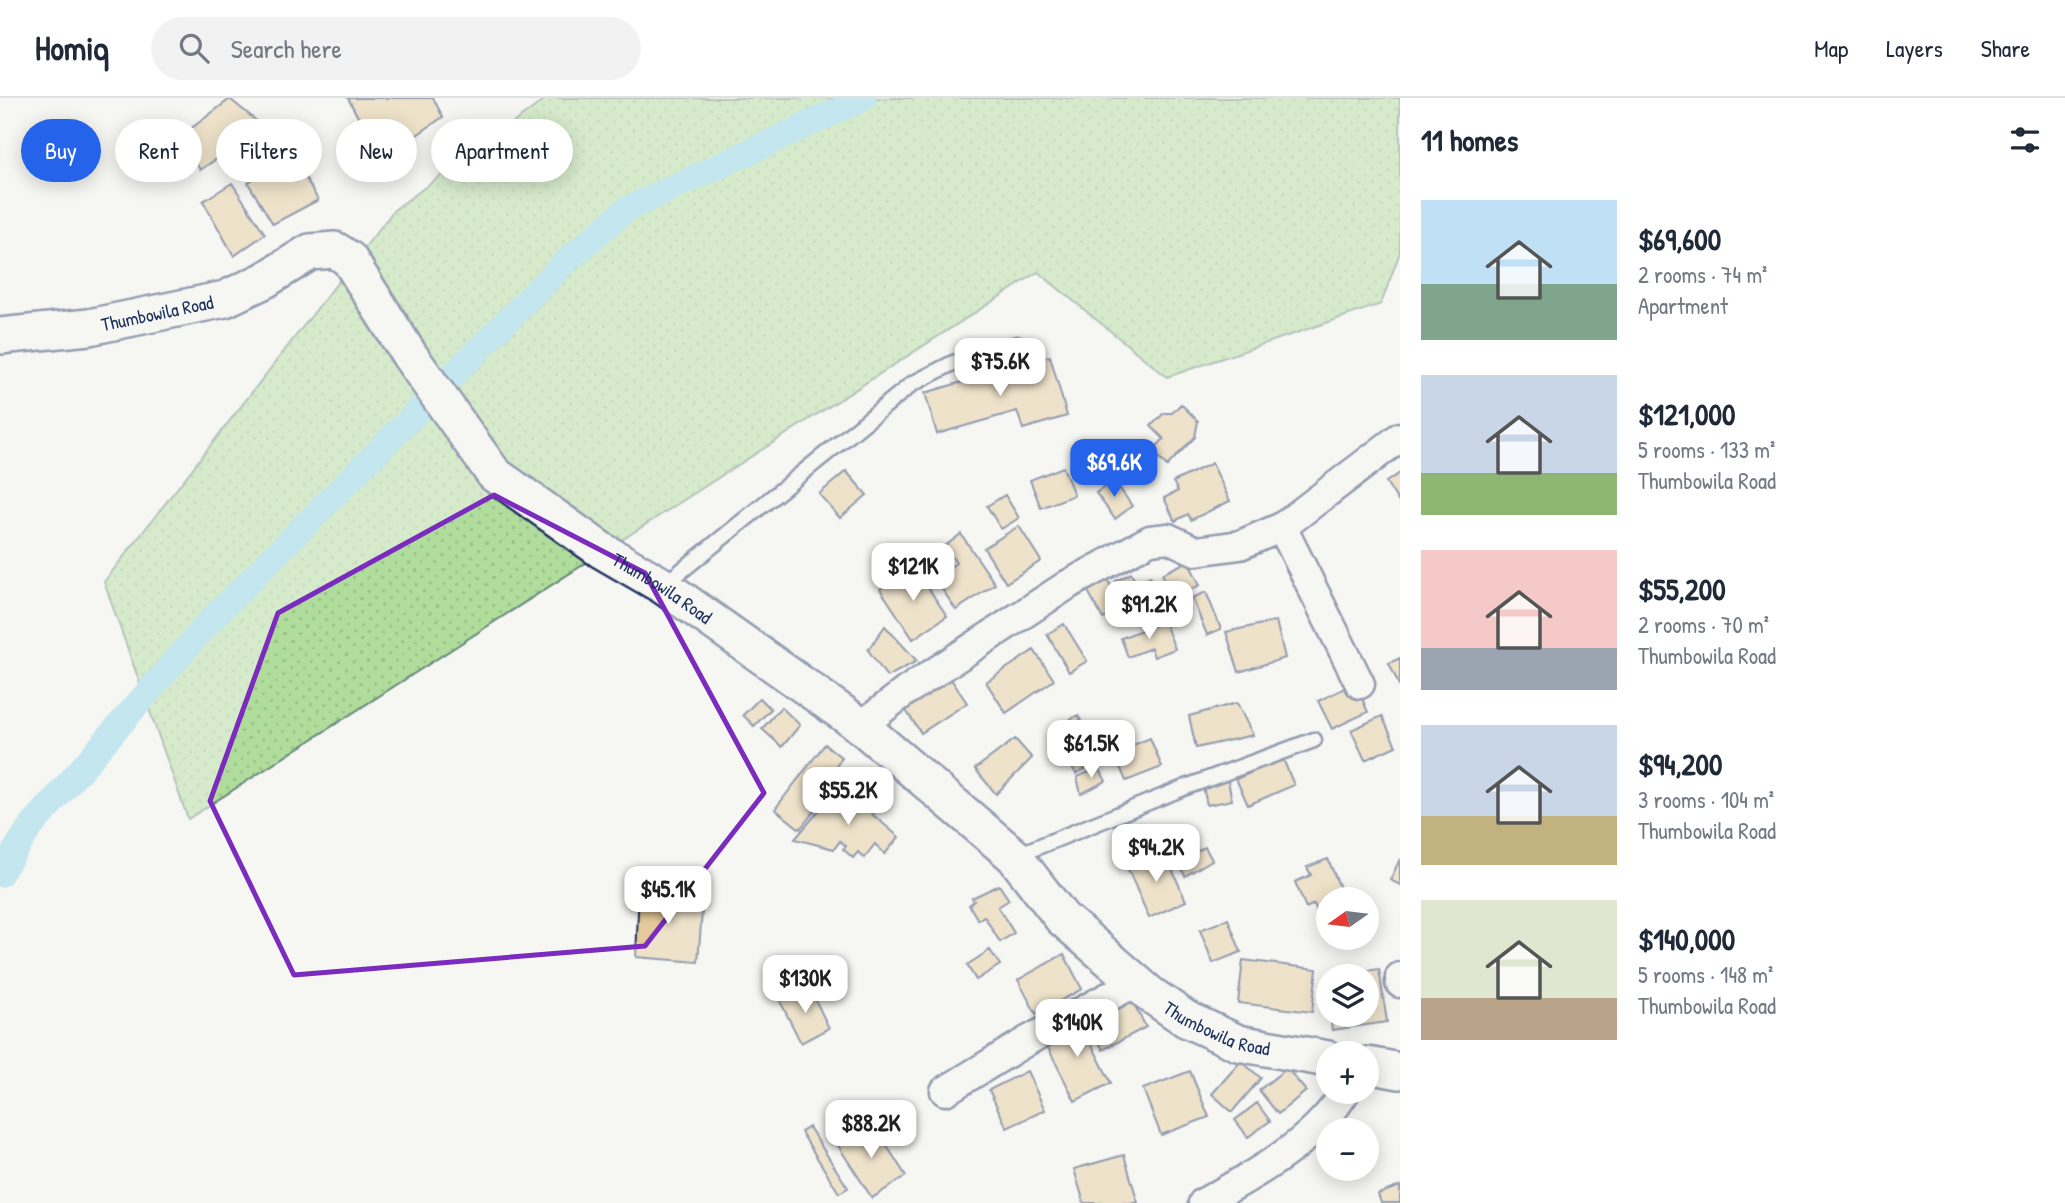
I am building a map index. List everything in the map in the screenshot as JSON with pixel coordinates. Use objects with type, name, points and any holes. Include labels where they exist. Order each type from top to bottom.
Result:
[{"type":"street","name":"Thumbowila Road","points":[[0,336],[89,327],[225,299],[265,280],[310,252],[335,250],[349,259],[410,356],[494,474],[601,550],[663,586],[861,726],[1014,856],[1062,918],[1136,982],[1186,1019],[1238,1043],[1316,1057]]},
{"type":"street","points":[[861,726],[906,691],[1069,584],[1150,540],[1168,538],[1196,551],[1240,545],[1282,527],[1400,438]]},
{"type":"street","points":[[1282,527],[1360,684]]},
{"type":"street","points":[[1400,977],[1400,983]]},
{"type":"street","points":[[945,1091],[1027,1041],[1136,982]]},
{"type":"street","points":[[1379,1067],[1400,1071]]},
{"type":"street","points":[[1203,1203],[1263,1170],[1334,1111],[1338,1104]]},
{"type":"lane","points":[[663,586],[912,384],[953,363],[1017,344]]},
{"type":"lane","points":[[1014,856],[1186,787],[1314,740]]},
{"type":"highlighted area","points":[[494,495],[645,573],[764,793],[645,946],[294,975],[210,801],[278,613]]},
{"type":"green space","points":[[547,98],[1400,98],[1400,252],[1381,304],[1167,377],[1038,272],[188,819],[104,582],[394,210],[432,182],[573,182],[573,119],[518,119]]},
{"type":"building","points":[[348,98],[433,98],[443,117],[431,119],[431,125],[417,135],[417,119],[359,119]]},
{"type":"building","points":[[230,99],[254,119],[216,119],[216,159],[202,169],[202,120]]},
{"type":"building","points":[[308,182],[318,200],[273,224],[248,183]]},
{"type":"building","points":[[232,183],[265,234],[234,256],[203,201]]},
{"type":"building","points":[[1050,356],[1067,416],[1023,429],[1017,411],[937,434],[925,393]]},
{"type":"building","points":[[1181,404],[1198,421],[1195,437],[1167,466],[1152,451],[1164,439],[1151,426],[1164,413],[1172,413]]},
{"type":"building","points":[[1212,463],[1230,501],[1191,520],[1188,514],[1175,521],[1164,498],[1178,491],[1173,482]]},
{"type":"building","points":[[1063,467],[1074,495],[1041,508],[1030,480]]},
{"type":"building","points":[[846,471],[867,495],[840,518],[819,494]]},
{"type":"building","points":[[1400,473],[1400,504],[1386,482]]},
{"type":"building","points":[[1114,480],[1132,506],[1115,519],[1096,493]]},
{"type":"building","points":[[1005,495],[1019,518],[1001,529],[987,506]]},
{"type":"building","points":[[1019,526],[1041,561],[1006,583],[984,548]]},
{"type":"building","points":[[961,534],[995,584],[956,610],[934,577],[956,563],[945,546]]},
{"type":"building","points":[[1188,561],[1200,585],[1175,598],[1162,574]]},
{"type":"building","points":[[914,567],[947,616],[913,639],[880,589]]},
{"type":"building","points":[[1103,571],[1123,609],[1103,619],[1083,582]]},
{"type":"building","points":[[1131,573],[1136,583],[1150,576],[1164,605],[1135,619],[1116,581]]},
{"type":"building","points":[[1206,592],[1221,629],[1207,635],[1192,598]]},
{"type":"building","points":[[1164,621],[1175,649],[1154,657],[1151,648],[1128,657],[1121,638]]},
{"type":"building","points":[[1276,621],[1285,658],[1239,672],[1226,632]]},
{"type":"building","points":[[1064,624],[1087,661],[1069,672],[1047,634]]},
{"type":"building","points":[[885,626],[917,661],[887,677],[868,650]]},
{"type":"building","points":[[1034,650],[1054,680],[1006,713],[986,682]]},
{"type":"building","points":[[1400,658],[1400,687],[1389,663]]},
{"type":"building","points":[[949,676],[967,703],[921,733],[903,706]]},
{"type":"building","points":[[1355,683],[1368,712],[1332,729],[1318,701]]},
{"type":"building","points":[[760,698],[771,709],[754,726],[743,715]]},
{"type":"building","points":[[1237,703],[1253,735],[1196,748],[1189,716]]},
{"type":"building","points":[[781,707],[800,725],[782,747],[762,729]]},
{"type":"building","points":[[1078,715],[1103,759],[1076,774],[1052,730]]},
{"type":"building","points":[[1382,716],[1396,746],[1365,760],[1351,730]]},
{"type":"building","points":[[1150,738],[1162,767],[1126,781],[1114,753]]},
{"type":"building","points":[[1015,739],[1032,758],[996,794],[975,769]]},
{"type":"building","points":[[825,744],[842,758],[827,779],[835,785],[800,829],[775,809]]},
{"type":"building","points":[[1283,759],[1294,785],[1248,805],[1236,779]]},
{"type":"building","points":[[1099,768],[1106,781],[1081,794],[1077,777]]},
{"type":"building","points":[[1228,781],[1232,800],[1207,805],[1203,787]]},
{"type":"building","points":[[838,788],[861,808],[867,801],[877,810],[872,814],[899,837],[885,854],[875,844],[864,858],[858,852],[853,858],[843,849],[846,846],[840,841],[834,849],[795,839]]},
{"type":"building","points":[[1205,847],[1212,860],[1185,876],[1178,862]]},
{"type":"building","points":[[1164,851],[1186,901],[1149,918],[1127,867]]},
{"type":"building","points":[[1328,859],[1340,887],[1316,887],[1316,909],[1314,904],[1306,908],[1295,882],[1311,875],[1307,867]]},
{"type":"building","points":[[1400,859],[1400,885],[1390,880]]},
{"type":"building","points":[[999,885],[1009,900],[998,907],[1014,933],[1000,942],[984,916],[978,920],[969,905],[974,901],[972,898]]},
{"type":"building","points":[[639,889],[697,893],[696,910],[702,911],[698,962],[636,957]]},
{"type":"building","points":[[1228,919],[1241,952],[1213,963],[1200,930]]},
{"type":"building","points":[[990,950],[1000,965],[976,980],[967,965]]},
{"type":"building","points":[[1064,954],[1082,989],[1036,1014],[1018,980]]},
{"type":"building","points":[[1243,960],[1316,969],[1312,1012],[1238,1003]]},
{"type":"building","points":[[1379,969],[1387,1022],[1379,1023]]},
{"type":"building","points":[[809,987],[829,1028],[801,1043],[780,1001]]},
{"type":"building","points":[[1126,989],[1146,1027],[1103,1050],[1083,1012]]},
{"type":"building","points":[[1078,1017],[1111,1083],[1075,1101],[1042,1036]]},
{"type":"building","points":[[1332,1027],[1353,1027],[1332,1030]]},
{"type":"building","points":[[1241,1061],[1261,1078],[1232,1112],[1212,1094]]},
{"type":"building","points":[[1287,1068],[1306,1091],[1278,1114],[1259,1090]]},
{"type":"building","points":[[1027,1071],[1045,1110],[1007,1128],[989,1090]]},
{"type":"building","points":[[1190,1071],[1209,1117],[1161,1135],[1143,1089]]},
{"type":"building","points":[[1257,1103],[1270,1121],[1248,1137],[1235,1120]]},
{"type":"building","points":[[871,1121],[906,1176],[872,1198],[837,1144]]},
{"type":"building","points":[[809,1127],[848,1188],[839,1193],[801,1132]]},
{"type":"building","points":[[1124,1155],[1138,1203],[1084,1203],[1074,1169]]},
{"type":"building","points":[[1400,1186],[1400,1203],[1381,1203],[1378,1194]]},
{"type":"waterway","points":[[0,874],[29,829],[208,623],[563,264],[625,210],[864,98]]}]
